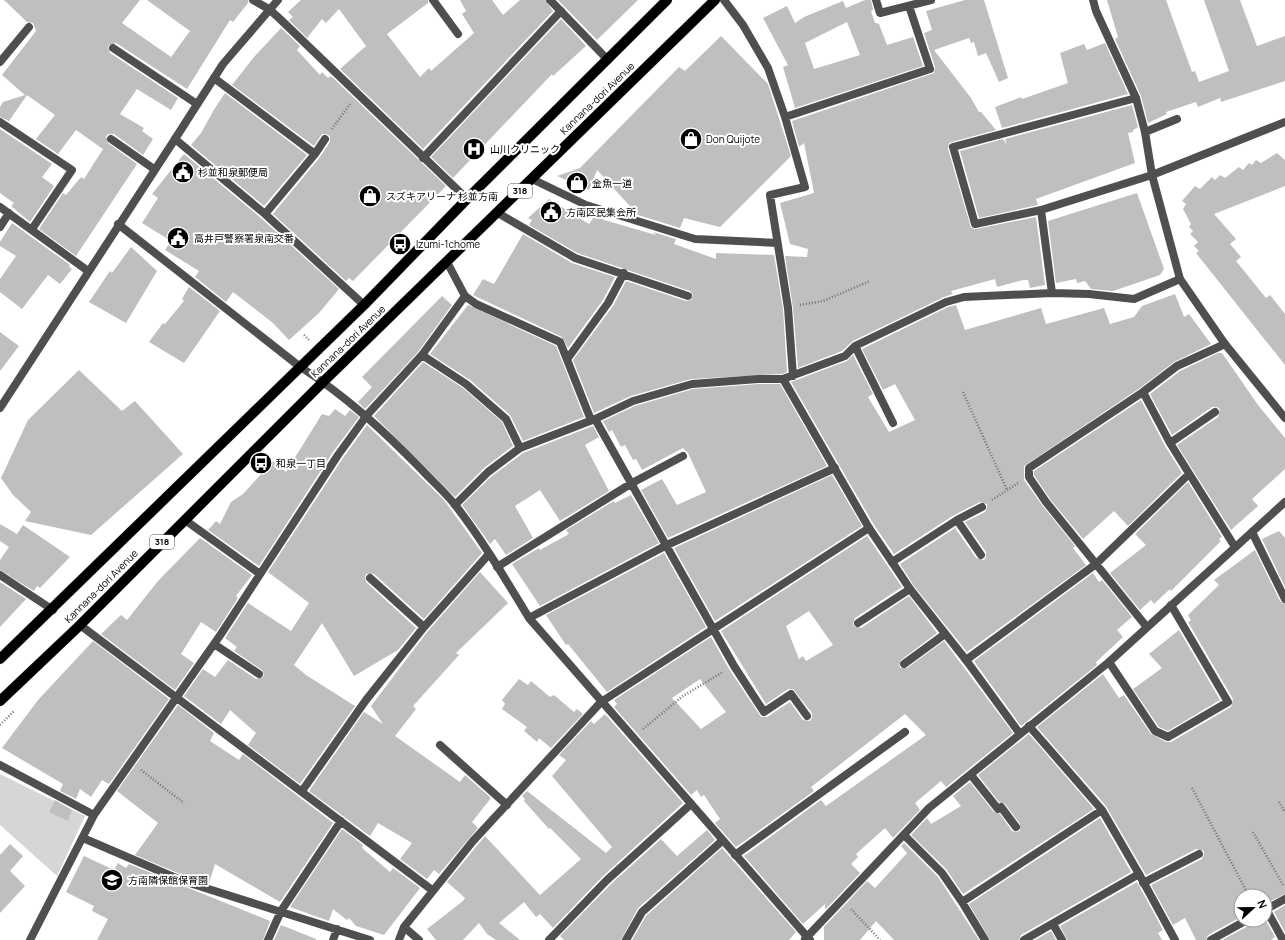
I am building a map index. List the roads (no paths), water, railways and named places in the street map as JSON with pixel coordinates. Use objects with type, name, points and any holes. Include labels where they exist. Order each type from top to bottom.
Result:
[{"type":"main road","name":"Kannana-dori Avenue","points":[[0,701],[80,625],[324,381],[715,0]]},
{"type":"main road","name":"Kannana-dori Avenue","points":[[0,660],[299,366],[364,305],[466,199],[608,60],[662,2]]},
{"type":"street","points":[[252,0],[269,9],[466,199]]},
{"type":"street","points":[[0,408],[88,270],[214,78],[269,9],[278,0]]},
{"type":"street","points":[[432,0],[458,34]]},
{"type":"street","points":[[550,0],[608,60]]},
{"type":"street","points":[[724,0],[743,25],[768,68],[785,117],[805,187],[770,195],[788,308],[793,376]]},
{"type":"street","points":[[876,0],[880,13],[931,0]]},
{"type":"street","points":[[1093,0],[1096,11],[1136,98],[1145,132],[1152,175],[1180,279],[1225,344],[1284,413]]},
{"type":"street","points":[[785,117],[930,69],[909,6]]},
{"type":"street","points":[[423,158],[561,11]]},
{"type":"street","points":[[0,62],[29,27]]},
{"type":"street","points":[[113,48],[197,104]]},
{"type":"street","points":[[214,78],[315,154]]},
{"type":"street","points":[[1136,98],[954,147],[975,224],[1041,210],[1152,175],[1285,122]]},
{"type":"street","points":[[1145,132],[1177,119]]},
{"type":"street","points":[[0,122],[72,170],[32,229]]},
{"type":"street","points":[[111,139],[154,169]]},
{"type":"street","points":[[175,139],[265,214],[364,305]]},
{"type":"street","points":[[265,214],[325,140]]},
{"type":"street","points":[[532,179],[586,205],[695,239],[777,243]]},
{"type":"street","points":[[0,207],[88,270]]},
{"type":"street","points":[[1041,210],[1052,293]]},
{"type":"street","points":[[0,227],[9,213]]},
{"type":"street","points":[[498,213],[574,258],[624,273],[688,296]]},
{"type":"street","points":[[118,224],[299,366],[324,381],[367,415],[455,505],[489,554],[529,618],[807,939],[929,808],[1108,662],[1146,626],[1285,502]]},
{"type":"street","points":[[447,262],[465,296],[476,304],[560,342],[593,420],[632,483],[734,666],[764,712],[790,694],[807,716]]},
{"type":"street","points":[[568,358],[608,303],[624,273]]},
{"type":"street","points":[[455,505],[488,472],[520,448],[593,420],[633,401],[692,384],[758,378],[783,379],[793,376],[845,356],[855,346],[946,302],[964,296],[1052,293],[1089,294],[1134,299],[1180,279]]},
{"type":"street","points":[[30,940],[94,815],[177,699],[338,455],[367,415],[422,355],[465,296]]},
{"type":"street","points":[[1146,626],[1046,502],[1029,476],[1029,468],[1143,392],[1177,366],[1225,344]]},
{"type":"street","points":[[855,346],[893,423]]},
{"type":"street","points":[[422,355],[466,384],[506,419],[520,448]]},
{"type":"street","points":[[783,379],[836,468],[869,528],[910,589],[966,660],[1020,734]]},
{"type":"street","points":[[1143,392],[1170,443],[1235,547]]},
{"type":"street","points":[[1170,443],[1215,412]]},
{"type":"street","points":[[497,567],[632,483],[683,456]]},
{"type":"street","points":[[529,618],[667,545],[836,468]]},
{"type":"street","points":[[966,660],[1096,564],[1189,474]]},
{"type":"street","points":[[892,562],[957,520],[982,507]]},
{"type":"street","points":[[184,520],[260,574]]},
{"type":"street","points":[[957,520],[981,555]]},
{"type":"street","points":[[399,940],[404,927],[472,841],[601,702],[869,528]]},
{"type":"street","points":[[1252,532],[1285,599]]},
{"type":"street","points":[[302,791],[366,700],[424,627],[489,554]]},
{"type":"street","points":[[0,575],[52,610]]},
{"type":"street","points":[[370,578],[424,627]]},
{"type":"street","points":[[858,623],[910,589]]},
{"type":"street","points":[[1108,662],[1155,731],[1168,737],[1228,702],[1171,605]]},
{"type":"street","points":[[80,625],[432,890]]},
{"type":"street","points":[[904,664],[945,634]]},
{"type":"street","points":[[214,644],[259,674]]},
{"type":"street","points":[[1029,726],[1102,810],[1175,940]]},
{"type":"street","points":[[734,855],[905,732]]},
{"type":"street","points":[[440,745],[507,805]]},
{"type":"street","points":[[0,765],[94,815]]},
{"type":"street","points":[[971,775],[998,809],[1001,806],[1016,827]]},
{"type":"street","points":[[549,940],[607,880],[691,804]]},
{"type":"street","points":[[962,902],[1102,810]]},
{"type":"street","points":[[268,940],[281,911],[341,821]]},
{"type":"street","points":[[904,835],[942,873],[985,940]]},
{"type":"street","points":[[83,838],[183,881],[370,940]]},
{"type":"street","points":[[626,940],[642,912],[722,841]]},
{"type":"street","points":[[1144,883],[1200,854]]},
{"type":"street","points":[[1024,940],[1139,874]]},
{"type":"street","points":[[1273,906],[1285,899]]},
{"type":"street","points":[[1273,922],[1283,940]]},
{"type":"street","points":[[1053,924],[1062,940]]},
{"type":"street","points":[[404,927],[419,940]]},
{"type":"street","points":[[1211,940],[1233,928]]},
{"type":"street","points":[[333,940],[337,929]]},
{"type":"place","name":"Don Quijote","points":[[691,139]]},
{"type":"place","name":"山川クリニック","points":[[474,149]]},
{"type":"place","name":"杉並和泉郵便局","points":[[183,172]]},
{"type":"place","name":"金魚一道","points":[[577,183]]},
{"type":"place","name":"スズキアリーナ 杉並方南","points":[[370,196]]},
{"type":"place","name":"方南区民集会所","points":[[551,212]]},
{"type":"place","name":"高井戸警察署泉南交番","points":[[178,238]]},
{"type":"place","name":"Izumi-1chome","points":[[400,244]]},
{"type":"place","name":"和泉一丁目","points":[[261,463]]},
{"type":"place","name":"方南隣保館保育園","points":[[112,880]]}]
